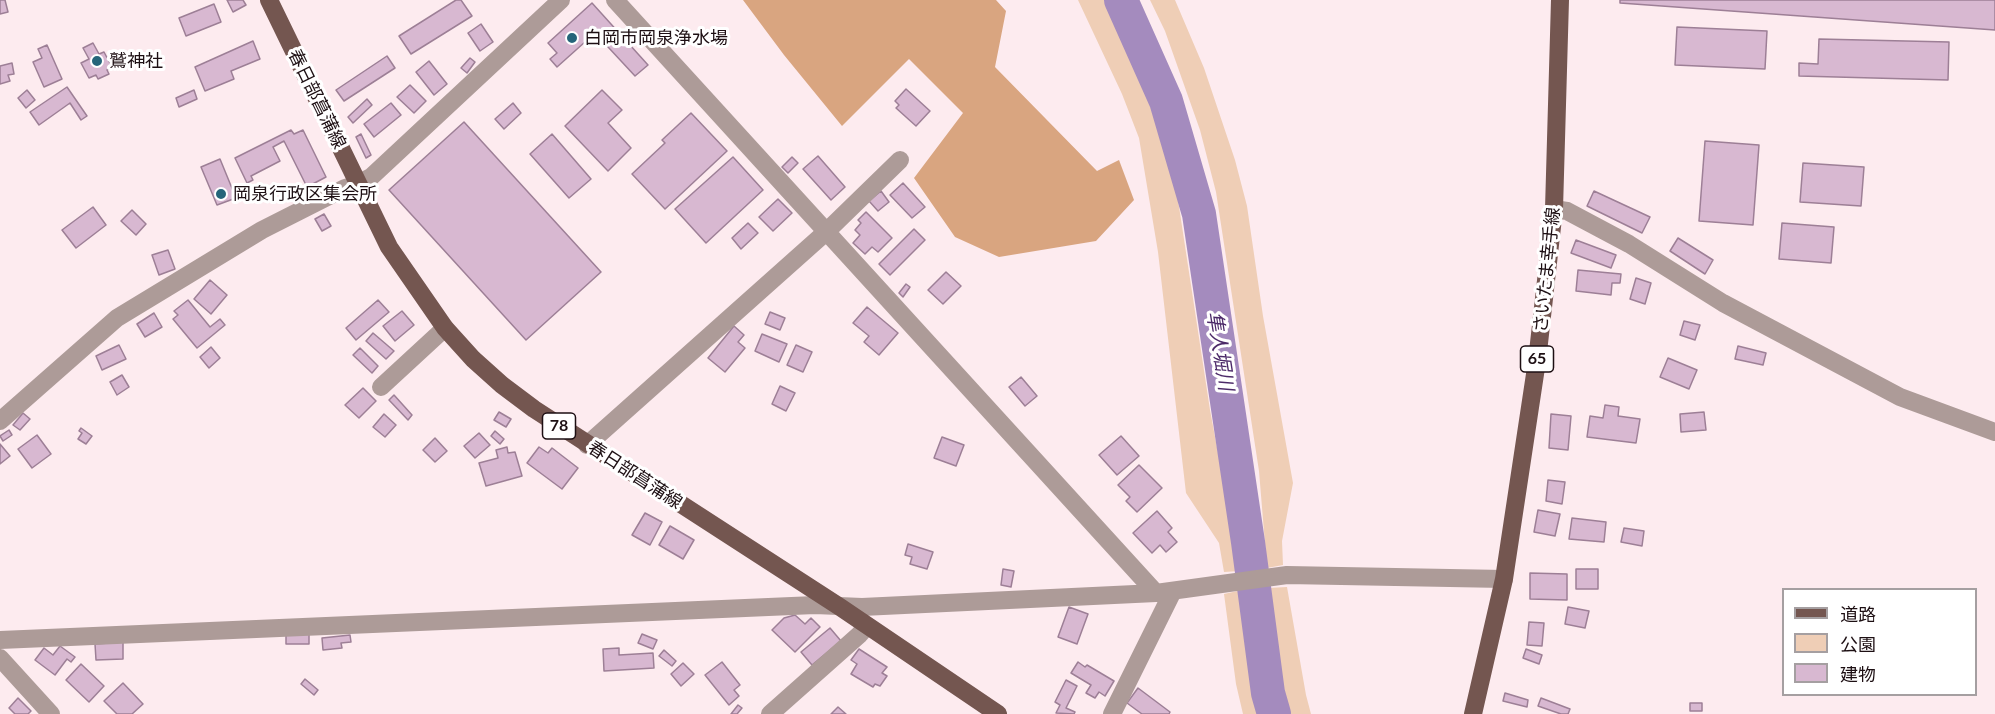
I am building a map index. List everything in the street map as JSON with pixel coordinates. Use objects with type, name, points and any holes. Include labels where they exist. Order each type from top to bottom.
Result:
[{"type":"main road","name":"春日部菖蒲線","points":[[269,0],[389,247],[446,328],[473,359],[502,385],[587,445],[840,607],[998,714]]},
{"type":"main road","name":"さいたま幸手線","points":[[1473,714],[1504,579],[1537,362],[1554,209],[1560,0]]},
{"type":"street","points":[[0,421],[117,318],[262,230],[345,188],[358,184],[380,170],[561,0]]},
{"type":"street","points":[[615,0],[826,232],[1165,592]]},
{"type":"street","points":[[587,445],[826,232],[900,160]]},
{"type":"street","points":[[1554,209],[1567,211],[1629,243],[1723,303],[1900,397],[1995,432]]},
{"type":"street","points":[[381,387],[446,328]]},
{"type":"street","points":[[0,640],[1165,592],[1287,575],[1504,579]]},
{"type":"street","points":[[1113,714],[1165,592]]},
{"type":"street","points":[[770,714],[867,626]]},
{"type":"street","points":[[0,658],[51,714]]},
{"type":"green space","points":[[1078,0],[1104,0],[1137,68],[1164,145],[1178,200],[1210,410],[1240,571],[1224,572],[1219,543],[1186,493],[1158,252],[1139,138],[1122,94]]},
{"type":"green space","points":[[1150,0],[1175,0],[1204,68],[1235,160],[1247,206],[1263,316],[1293,483],[1282,541],[1283,565],[1267,568],[1259,471],[1216,192],[1200,130],[1165,31]]},
{"type":"green space","points":[[1287,587],[1311,714],[1285,714],[1272,659],[1270,629],[1273,614],[1268,588]]},
{"type":"green space","points":[[1242,590],[1265,714],[1243,714],[1236,684],[1224,594]]},
{"type":"shaded area","points":[[743,0],[996,0],[1006,11],[995,67],[1097,171],[1119,160],[1134,200],[1096,241],[999,257],[955,237],[914,178],[963,113],[909,59],[842,126]]},
{"type":"building","points":[[0,0],[5,0],[8,12],[0,14]]},
{"type":"building","points":[[227,0],[243,0],[246,5],[233,12]]},
{"type":"building","points":[[456,0],[461,0],[472,16],[411,54],[399,36]]},
{"type":"building","points":[[1620,0],[1995,0],[1995,30],[1620,3]]},
{"type":"building","name":"白岡市岡泉浄水場","points":[[592,3],[648,65],[635,76],[595,33],[557,67],[550,59],[557,53],[548,43]]},
{"type":"building","points":[[214,4],[221,22],[186,36],[179,18]]},
{"type":"building","points":[[481,24],[493,42],[480,51],[468,33]]},
{"type":"building","points":[[1677,27],[1767,31],[1765,69],[1675,65]]},
{"type":"building","points":[[1819,39],[1949,42],[1948,80],[1799,76],[1799,63],[1818,64]]},
{"type":"building","points":[[253,41],[260,59],[231,71],[234,79],[205,91],[195,67]]},
{"type":"building","name":"鷲神社","points":[[93,43],[99,54],[104,52],[112,67],[107,70],[109,74],[98,79],[96,75],[89,78],[81,63],[89,59],[83,48]]},
{"type":"building","points":[[47,45],[62,79],[44,87],[33,62],[42,58],[38,49]]},
{"type":"building","points":[[387,56],[395,68],[344,101],[336,90]]},
{"type":"building","points":[[470,58],[475,62],[467,73],[461,68]]},
{"type":"building","points":[[429,61],[447,84],[434,95],[416,72]]},
{"type":"building","points":[[12,63],[14,74],[8,75],[10,81],[0,84],[0,66]]},
{"type":"building","points":[[410,85],[426,101],[414,113],[397,97]]},
{"type":"building","points":[[67,87],[87,116],[81,120],[70,103],[39,125],[30,112]]},
{"type":"building","points":[[906,89],[930,111],[916,126],[896,108],[899,105],[895,101]]},
{"type":"building","points":[[27,90],[35,100],[26,108],[18,98]]},
{"type":"building","points":[[194,90],[197,99],[179,107],[176,98]]},
{"type":"building","points":[[602,90],[622,110],[608,123],[631,148],[608,171],[565,126]]},
{"type":"building","points":[[367,99],[372,105],[353,123],[348,117]]},
{"type":"building","points":[[391,103],[401,115],[374,137],[364,124]]},
{"type":"building","points":[[513,103],[521,113],[504,129],[495,119]]},
{"type":"building","points":[[691,113],[727,151],[665,209],[632,174],[665,143],[662,140]]},
{"type":"building","points":[[464,122],[601,272],[526,340],[389,190]]},
{"type":"building","points":[[291,130],[294,134],[303,130],[326,177],[307,187],[284,141],[273,147],[280,161],[251,176],[253,180],[247,183],[235,158]]},
{"type":"building","points":[[361,134],[371,155],[366,158],[356,137]]},
{"type":"building","points":[[552,134],[591,179],[569,198],[530,154]]},
{"type":"building","points":[[1705,141],[1759,145],[1753,225],[1699,221]]},
{"type":"building","points":[[818,156],[845,187],[831,200],[803,169]]},
{"type":"building","points":[[733,157],[763,190],[706,243],[675,209]]},
{"type":"building","points":[[792,157],[798,163],[788,173],[782,167]]},
{"type":"building","points":[[220,159],[236,198],[217,205],[201,167]]},
{"type":"building","points":[[1803,163],[1864,167],[1861,206],[1800,202]]},
{"type":"building","points":[[903,183],[925,207],[912,218],[890,195]]},
{"type":"building","points":[[881,191],[889,202],[878,211],[869,201]]},
{"type":"building","points":[[1594,191],[1650,217],[1642,233],[1587,206]]},
{"type":"building","points":[[778,199],[792,213],[773,231],[759,217]]},
{"type":"building","points":[[93,207],[106,225],[76,248],[62,230]]},
{"type":"building","points":[[132,210],[146,224],[136,235],[121,221]]},
{"type":"building","points":[[866,212],[892,238],[878,252],[872,247],[865,254],[853,243],[860,235],[855,230],[861,223],[858,220]]},
{"type":"building","points":[[324,214],[331,226],[322,231],[315,219]]},
{"type":"building","points":[[748,223],[758,233],[741,249],[732,238]]},
{"type":"building","points":[[1782,223],[1834,227],[1831,263],[1779,259]]},
{"type":"building","points":[[914,229],[925,240],[890,275],[879,264]]},
{"type":"building","points":[[1678,238],[1713,260],[1705,274],[1670,251]]},
{"type":"building","points":[[1576,240],[1616,255],[1611,268],[1571,253]]},
{"type":"building","points":[[168,250],[175,269],[159,275],[152,255]]},
{"type":"building","points":[[1578,270],[1621,274],[1620,283],[1612,283],[1611,295],[1576,291]]},
{"type":"building","points":[[946,272],[961,286],[943,304],[928,290]]},
{"type":"building","points":[[1636,278],[1651,283],[1645,304],[1630,299]]},
{"type":"building","points":[[210,280],[227,295],[211,314],[194,299]]},
{"type":"building","points":[[906,284],[910,287],[903,297],[899,293]]},
{"type":"building","points":[[188,300],[210,327],[220,319],[225,325],[197,348],[173,319],[178,315],[174,311]]},
{"type":"building","points":[[378,300],[389,312],[356,340],[346,328]]},
{"type":"building","points":[[867,307],[898,333],[879,355],[864,342],[869,336],[853,323]]},
{"type":"building","points":[[402,311],[414,325],[395,341],[383,326]]},
{"type":"building","points":[[770,312],[785,318],[780,330],[765,324]]},
{"type":"building","points":[[154,313],[162,327],[145,337],[137,324]]},
{"type":"building","points":[[1684,321],[1700,325],[1695,340],[1680,335]]},
{"type":"building","points":[[734,326],[744,335],[738,342],[745,348],[725,372],[708,358]]},
{"type":"building","points":[[373,333],[394,351],[386,359],[366,341]]},
{"type":"building","points":[[762,334],[787,344],[779,362],[755,351]]},
{"type":"building","points":[[119,345],[126,359],[102,370],[96,356]]},
{"type":"building","points":[[796,345],[812,352],[803,372],[787,365]]},
{"type":"building","points":[[1738,346],[1766,353],[1763,365],[1735,359]]},
{"type":"building","points":[[211,347],[220,358],[209,368],[200,357]]},
{"type":"building","points":[[360,348],[378,366],[372,373],[353,355]]},
{"type":"building","points":[[1668,358],[1697,370],[1689,389],[1660,377]]},
{"type":"building","points":[[122,375],[129,387],[117,395],[110,382]]},
{"type":"building","points":[[1021,377],[1037,396],[1025,406],[1009,387]]},
{"type":"building","points":[[780,386],[795,393],[786,411],[772,404]]},
{"type":"building","points":[[363,388],[376,401],[359,418],[345,405]]},
{"type":"building","points":[[394,395],[412,415],[408,420],[389,400]]},
{"type":"building","points":[[1605,405],[1619,407],[1618,416],[1640,419],[1636,443],[1587,437],[1590,416],[1603,418]]},
{"type":"building","points":[[499,412],[511,419],[506,427],[494,420]]},
{"type":"building","points":[[1704,412],[1706,430],[1681,432],[1680,414]]},
{"type":"building","points":[[23,413],[30,419],[20,430],[13,425]]},
{"type":"building","points":[[384,414],[396,425],[385,437],[373,427]]},
{"type":"building","points":[[1551,414],[1571,416],[1568,450],[1549,448]]},
{"type":"building","points":[[81,428],[92,436],[86,444],[78,439],[82,433],[79,431]]},
{"type":"building","points":[[9,430],[12,435],[3,441],[0,436]]},
{"type":"building","points":[[495,431],[504,439],[500,444],[491,436]]},
{"type":"building","points":[[479,433],[490,445],[475,458],[464,446]]},
{"type":"building","points":[[37,435],[51,454],[32,468],[18,449]]},
{"type":"building","points":[[1121,436],[1139,456],[1117,475],[1099,455]]},
{"type":"building","points":[[942,437],[964,445],[956,466],[934,458]]},
{"type":"building","points":[[435,438],[447,451],[435,462],[423,450]]},
{"type":"building","points":[[0,444],[10,456],[0,464]]},
{"type":"building","points":[[507,447],[508,453],[515,452],[522,476],[486,486],[479,463],[498,458],[496,450]]},
{"type":"building","points":[[539,447],[548,453],[552,448],[578,468],[562,489],[527,463]]},
{"type":"building","points":[[1139,465],[1162,488],[1137,512],[1126,501],[1130,497],[1118,485]]},
{"type":"building","points":[[1548,480],[1565,482],[1562,504],[1546,501]]},
{"type":"building","points":[[1538,510],[1560,514],[1555,536],[1534,532]]},
{"type":"building","points":[[1157,511],[1172,528],[1168,532],[1177,542],[1166,552],[1160,545],[1152,553],[1133,533]]},
{"type":"building","points":[[645,513],[662,522],[650,545],[632,535]]},
{"type":"building","points":[[1572,518],[1606,522],[1604,542],[1569,539]]},
{"type":"building","points":[[670,526],[694,540],[683,559],[659,545]]},
{"type":"building","points":[[1624,528],[1644,531],[1642,546],[1621,542]]},
{"type":"building","points":[[908,544],[933,552],[927,569],[910,564],[912,557],[905,555]]},
{"type":"building","points":[[1003,569],[1014,571],[1011,587],[1001,585]]},
{"type":"building","points":[[1576,569],[1598,569],[1598,589],[1576,589]]},
{"type":"building","points":[[1530,573],[1567,574],[1567,600],[1530,599]]},
{"type":"building","points":[[1069,607],[1088,614],[1077,644],[1058,637]]},
{"type":"building","points":[[1568,607],[1589,611],[1585,628],[1565,624]]},
{"type":"building","points":[[795,615],[805,624],[811,618],[820,627],[795,652],[772,630],[784,618]]},
{"type":"building","points":[[1529,622],[1544,623],[1542,646],[1527,645]]},
{"type":"building","points":[[830,628],[841,641],[812,665],[801,652]]},
{"type":"building","points":[[309,634],[309,644],[286,644],[286,635]]},
{"type":"building","points":[[642,634],[657,640],[653,649],[638,643]]},
{"type":"building","points":[[350,635],[351,642],[341,643],[342,648],[323,650],[322,638]]},
{"type":"building","points":[[123,642],[123,659],[96,660],[95,644]]},
{"type":"building","points":[[60,646],[75,657],[71,662],[67,659],[55,675],[35,660],[44,648],[53,655]]},
{"type":"building","points":[[619,648],[619,655],[653,653],[654,668],[604,671],[603,649]]},
{"type":"building","points":[[859,649],[887,667],[882,673],[887,676],[880,686],[875,684],[873,687],[851,674],[857,664],[851,660]]},
{"type":"building","points":[[1526,649],[1542,655],[1539,664],[1523,658]]},
{"type":"building","points":[[664,650],[676,661],[672,666],[659,656]]},
{"type":"building","points":[[722,662],[740,685],[734,690],[739,696],[729,705],[705,675]]},
{"type":"building","points":[[1078,662],[1114,681],[1105,696],[1099,692],[1095,698],[1086,693],[1091,685],[1071,673]]},
{"type":"building","points":[[683,663],[694,674],[681,686],[671,674]]},
{"type":"building","points":[[81,664],[104,686],[89,702],[66,680]]},
{"type":"building","points":[[305,679],[318,690],[314,695],[301,684]]},
{"type":"building","points":[[1066,680],[1077,686],[1066,708],[1075,712],[1074,714],[1056,713],[1060,705],[1055,702]]},
{"type":"building","points":[[123,683],[143,704],[132,714],[117,714],[104,701]]},
{"type":"building","points":[[1138,688],[1170,712],[1169,714],[1142,714],[1127,703]]},
{"type":"building","points":[[1505,693],[1528,700],[1527,707],[1503,701]]},
{"type":"building","points":[[18,698],[31,711],[28,714],[15,714],[9,708]]},
{"type":"building","points":[[1541,698],[1570,709],[1568,714],[1561,714],[1538,706]]},
{"type":"building","points":[[1690,703],[1702,703],[1702,711],[1690,711]]},
{"type":"building","points":[[738,705],[742,708],[737,714],[731,714]]},
{"type":"building","points":[[838,707],[846,714],[831,714]]},
{"type":"waterway","name":"隼人堀川","points":[[1121,0],[1166,101],[1199,214],[1268,693],[1274,714]]},
{"type":"place","name":"白岡市岡泉浄水場","points":[[572,38]]},
{"type":"place","name":"鷲神社","points":[[97,61]]},
{"type":"place","name":"岡泉行政区集会所","points":[[221,194]]}]
